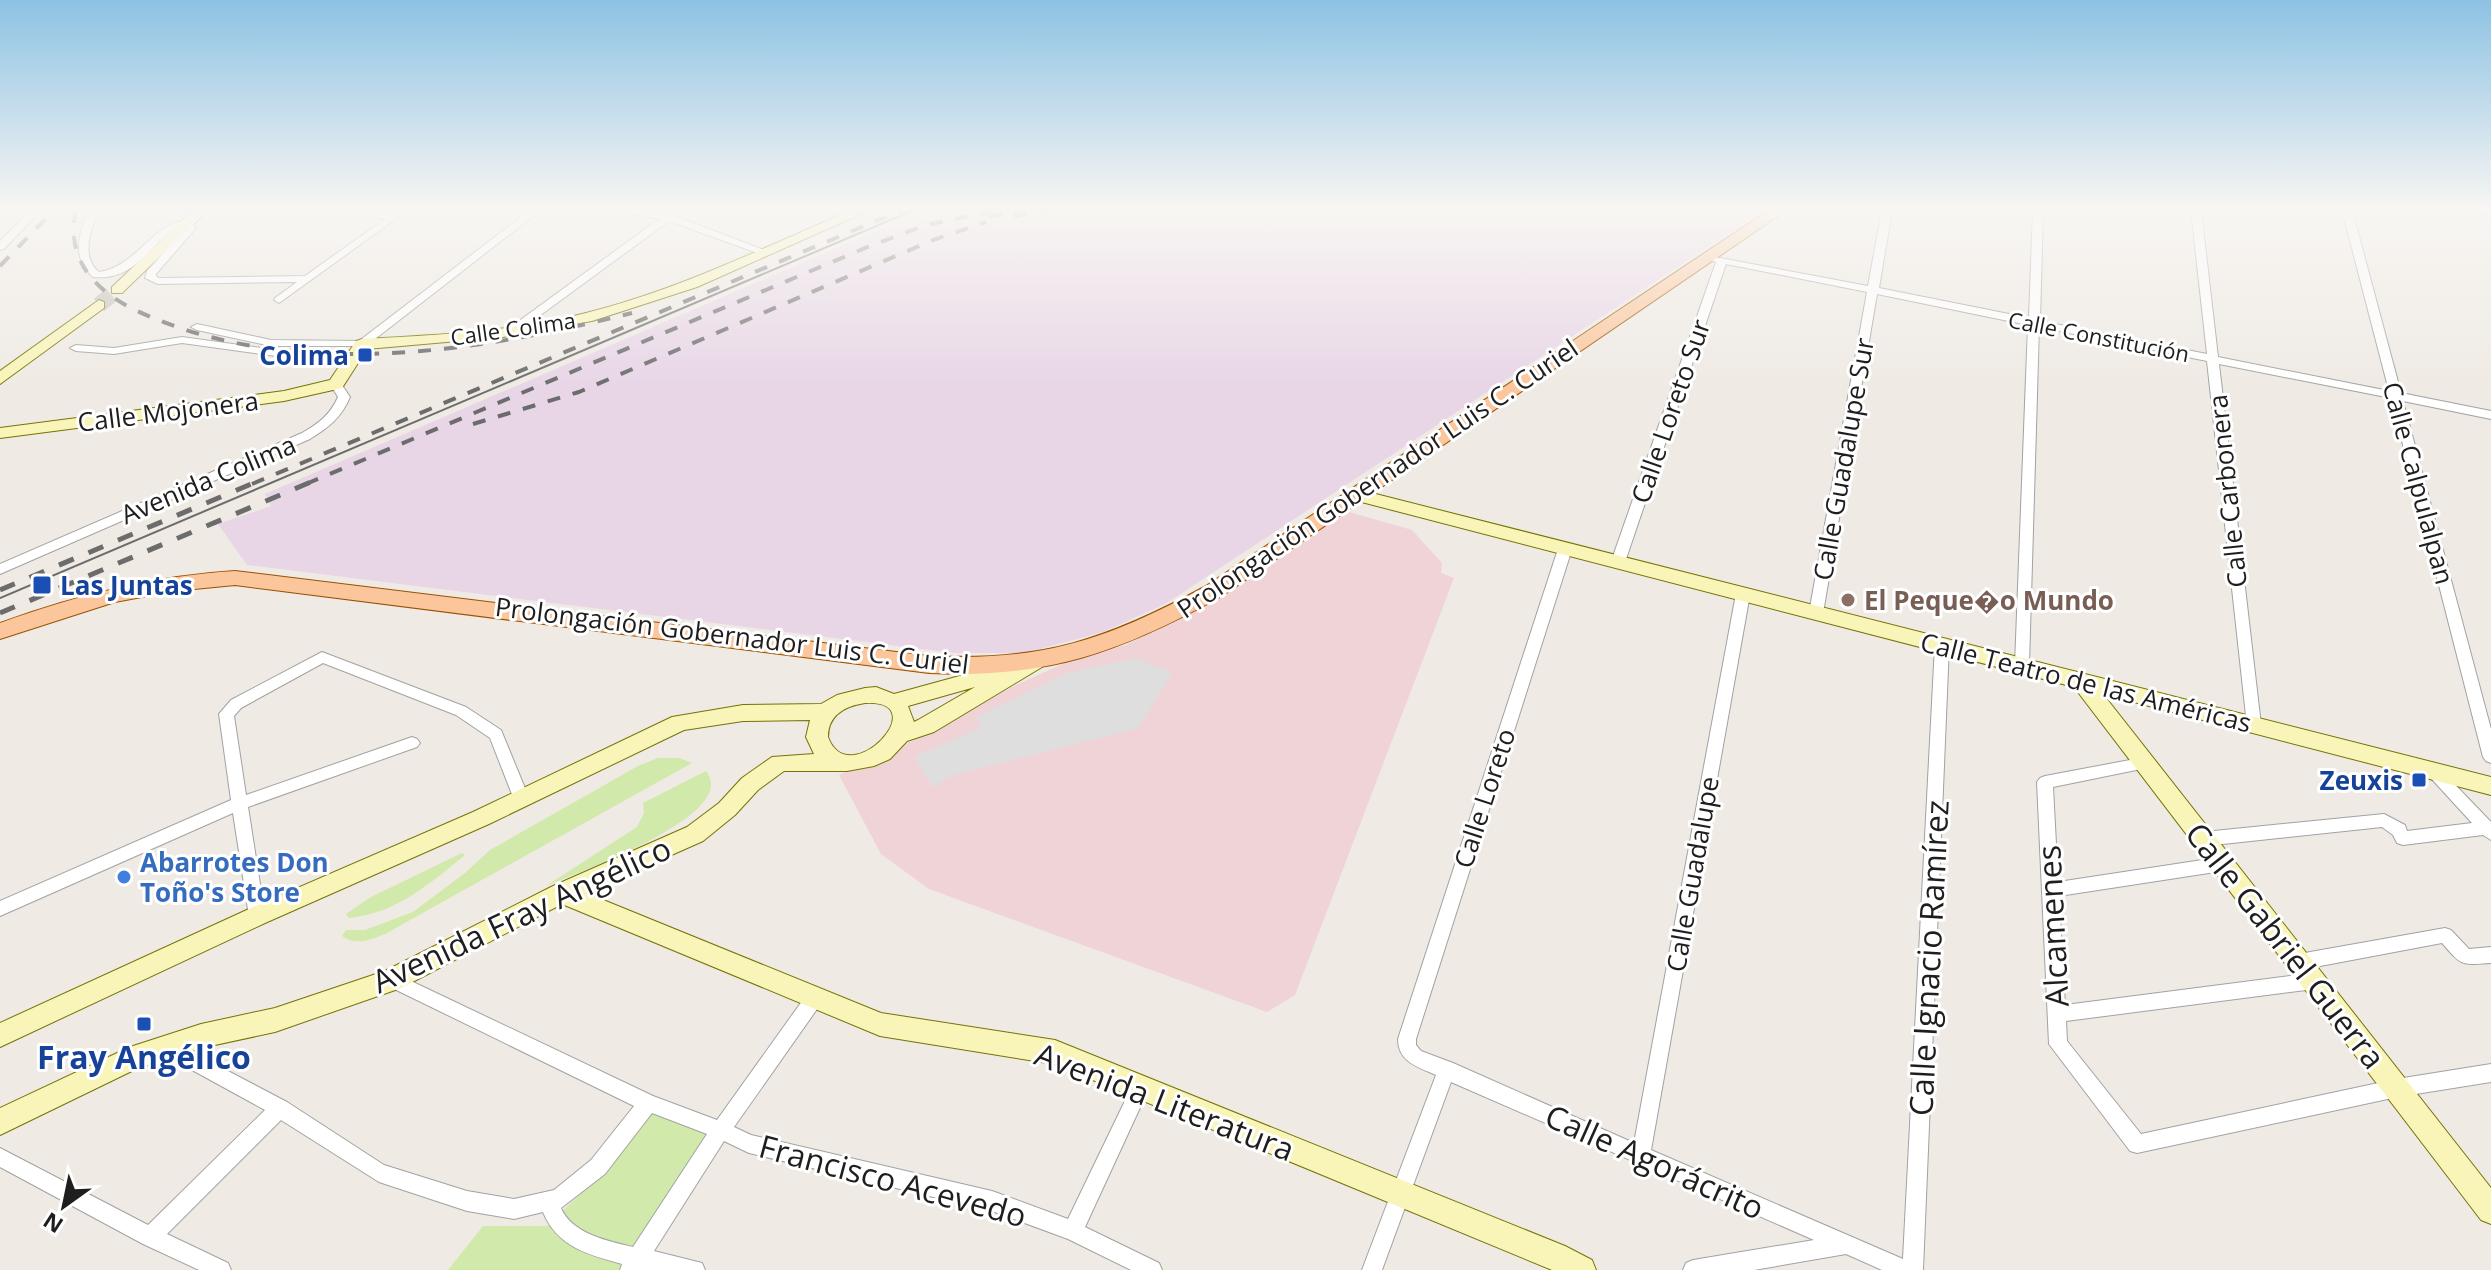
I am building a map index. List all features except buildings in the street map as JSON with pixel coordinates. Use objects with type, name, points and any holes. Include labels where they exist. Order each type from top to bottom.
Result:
[{"type":"main road","name":"Prolongación Gobernador Luis C. Curiel","points":[[0,631],[117,592],[175,582],[235,578],[495,607],[930,663],[1035,662],[1102,643],[1164,619],[1214,591],[1699,269]]},
{"type":"street","points":[[91,269],[97,275],[113,275],[125,269]]},
{"type":"street","points":[[117,290],[139,269]]},
{"type":"street","points":[[155,269],[150,278],[158,281],[306,279]]},
{"type":"street","points":[[279,300],[320,269]]},
{"type":"street","points":[[362,344],[459,269]]},
{"type":"street","points":[[512,331],[596,269]]},
{"type":"street","name":"Calle Colima","points":[[197,327],[290,344],[362,344],[512,331],[618,308],[719,269]]},
{"type":"street","name":"Calle Loreto Sur","points":[[1618,562],[1712,269]]},
{"type":"street","name":"Calle Constitución","points":[[1766,269],[2491,415]]},
{"type":"street","name":"Calle Guadalupe Sur","points":[[1816,613],[1877,269]]},
{"type":"street","points":[[2022,665],[2036,269]]},
{"type":"street","name":"Calle Carbonera","points":[[2202,269],[2254,725]]},
{"type":"street","name":"Calle Calpulalpan","points":[[2362,269],[2491,757]]},
{"type":"street","points":[[0,379],[99,305]]},
{"type":"street","points":[[76,348],[114,351],[182,340],[350,360]]},
{"type":"street","name":"Avenida Colima","points":[[0,569],[306,436],[328,422],[341,405],[344,397],[336,384],[362,344]]},
{"type":"street","name":"Calle Mojonera","points":[[0,433],[284,396],[336,384]]},
{"type":"street","name":"Calle Teatro de las Américas","points":[[1356,495],[2491,786]]},
{"type":"street","name":"Calle Loreto","points":[[1407,1048],[1407,1039],[1565,549]]},
{"type":"street","name":"Calle Guadalupe","points":[[1641,1154],[1743,594]]},
{"type":"street","name":"Calle Ignacio Ramírez","points":[[1913,1270],[1942,645]]},
{"type":"street","points":[[257,916],[226,714],[236,704],[322,657],[461,711],[479,721],[496,734],[521,798]]},
{"type":"street","points":[[894,702],[1035,662]]},
{"type":"street","points":[[902,734],[926,726],[1035,662]]},
{"type":"street","name":"Calle Gabriel Guerra","points":[[2081,681],[2491,1210]]},
{"type":"street","points":[[0,1035],[521,798],[651,735],[696,718],[743,713],[826,712],[855,697],[876,695],[894,702],[904,717],[902,734],[896,743],[875,758],[847,762],[824,752],[817,743],[816,732],[826,712]]},
{"type":"street","points":[[0,909],[240,803],[412,743]]},
{"type":"street","name":"Avenida Fray Angélico","points":[[0,1122],[130,1059],[201,1036],[275,1020],[392,980],[561,893],[695,834],[773,766],[788,762],[847,762]]},
{"type":"street","name":"Alcamenes","points":[[2146,763],[2045,782],[2058,1044],[2137,1144],[2397,1088]]},
{"type":"street","points":[[2433,771],[2488,831]]},
{"type":"street","points":[[2204,839],[2384,820],[2399,830],[2403,838],[2488,831]]},
{"type":"street","points":[[2052,890],[2222,864]]},
{"type":"street","name":"Avenida Literatura","points":[[561,893],[880,1024],[1055,1052],[1555,1256],[1582,1270]]},
{"type":"street","points":[[2299,962],[2445,935],[2465,957],[2491,955]]},
{"type":"street","name":"Francisco Acevedo","points":[[392,980],[648,1103],[721,1130],[749,1144],[992,1201],[1073,1231],[1152,1270]]},
{"type":"street","points":[[2056,1014],[2314,981]]},
{"type":"street","points":[[635,1263],[721,1130],[816,996]]},
{"type":"street","points":[[167,1047],[280,1108],[379,1173],[478,1203],[514,1209],[559,1199],[598,1167],[648,1103]]},
{"type":"street","name":"Calle Agorácrito","points":[[1407,1048],[1415,1057],[1905,1270]]},
{"type":"street","points":[[1372,1270],[1447,1069]]},
{"type":"street","points":[[2397,1088],[2491,1073]]},
{"type":"street","points":[[1073,1231],[1141,1086]]},
{"type":"street","points":[[150,1237],[280,1108]]},
{"type":"street","points":[[0,1157],[150,1237],[221,1270]]},
{"type":"street","points":[[549,1201],[560,1226],[578,1238],[635,1263],[695,1270]]},
{"type":"street","points":[[1693,1270],[1845,1245]]},
{"type":"shaded area","points":[[787,269],[1674,269],[1165,604],[1103,632],[1025,653],[954,653],[247,565],[218,524],[271,506],[265,494]]},
{"type":"shaded area","points":[[1342,510],[1412,530],[1442,563],[1441,573],[1454,578],[1295,995],[1267,1012],[929,889],[881,854],[839,775],[904,745],[1016,685],[1078,657],[1126,645],[1163,625]]},
{"type":"shaded area","points":[[1136,658],[1172,673],[1138,728],[950,776],[933,788],[914,757],[982,727],[976,717],[1067,673]]},
{"type":"green space","points":[[658,758],[679,758],[692,763],[385,934],[358,941],[342,936],[346,930],[365,930],[413,912],[490,850],[638,766]]},
{"type":"green space","points":[[706,771],[711,788],[700,806],[679,823],[619,856],[546,886],[637,827],[644,813],[643,803]]},
{"type":"green space","points":[[462,853],[465,855],[397,904],[366,915],[349,918],[346,914],[371,897]]},
{"type":"green space","points":[[652,1114],[712,1133],[625,1270],[448,1270],[483,1226],[547,1226],[600,1175]]},
{"type":"tunnel","points":[[99,305],[117,290]]},
{"type":"tram line","points":[[0,598],[774,269]]},
{"type":"railway","points":[[86,269],[95,282],[120,302],[194,332],[255,346],[318,353],[382,354],[445,349],[509,340],[632,313]]},
{"type":"railway","points":[[252,484],[761,269]]},
{"type":"railway","points":[[306,484],[815,269]]},
{"type":"railway","points":[[473,424],[579,392],[865,269]]},
{"type":"railway","points":[[0,590],[256,482]]},
{"type":"railway","points":[[0,613],[311,482]]},
{"type":"place","name":"Colima","points":[[365,355]]},
{"type":"place","name":"Las Juntas","points":[[42,585]]},
{"type":"place","name":"El Peque�o Mundo","points":[[1848,600]]},
{"type":"place","name":"Zeuxis","points":[[2419,780]]},
{"type":"place","name":"Abarrotes Don Toño's Store","points":[[124,877]]},
{"type":"place","name":"Fray Angélico","points":[[144,1024]]}]
